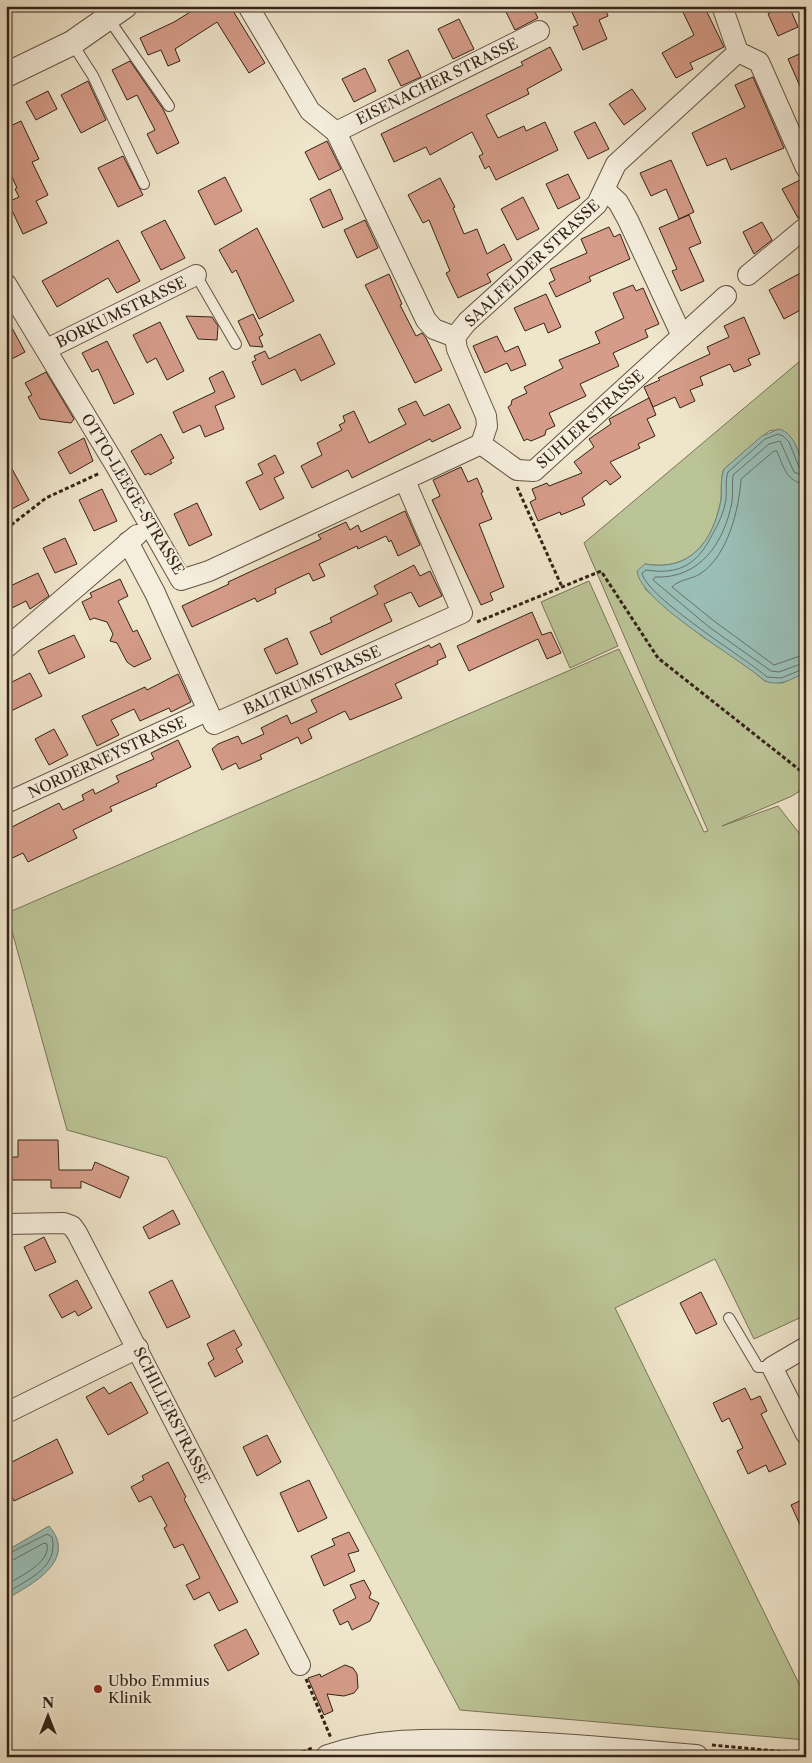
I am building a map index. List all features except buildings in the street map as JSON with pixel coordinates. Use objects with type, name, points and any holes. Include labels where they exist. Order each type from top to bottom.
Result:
[{"type":"street","points":[[248,6],[310,111],[336,132],[426,320],[434,328],[456,337],[457,349],[486,416],[488,426],[481,444]]},
{"type":"street","points":[[722,6],[738,52],[759,62],[806,168]]},
{"type":"street","points":[[6,75],[72,43],[117,12]]},
{"type":"street","name":"EISENACHER STRASSE","points":[[336,132],[539,31]]},
{"type":"street","name":"SAALFELDER STRASSE","points":[[456,337],[474,316],[597,204],[605,190],[608,176],[616,164],[738,52]]},
{"type":"street","points":[[605,190],[618,202],[628,220],[682,336]]},
{"type":"street","points":[[748,276],[806,227]]},
{"type":"street","name":"BORKUMSTRASSE","points":[[46,349],[196,275]]},
{"type":"street","name":"OTTO-LEEGE-STRASSE","points":[[6,284],[116,466],[181,580],[209,570],[405,481],[481,444]]},
{"type":"street","name":"SUHLER STRASSE","points":[[481,444],[517,470],[534,470],[726,296]]},
{"type":"street","points":[[405,481],[462,613]]},
{"type":"street","points":[[6,648],[128,542],[150,526]]},
{"type":"street","points":[[128,542],[155,593],[207,711]]},
{"type":"street","points":[[155,593],[181,580]]},
{"type":"street","name":"BALTRUMSTRASSE","points":[[207,711],[214,724],[462,613]]},
{"type":"street","name":"NORDERNEYSTRASSE","points":[[6,803],[207,711]]},
{"type":"street","name":"SCHILLERSTRASSE","points":[[6,1224],[64,1223],[72,1226],[138,1348],[300,1665]]},
{"type":"street","points":[[806,1347],[772,1367],[806,1434]]},
{"type":"street","points":[[6,1413],[138,1348]]},
{"type":"street","points":[[333,1755],[413,1741],[483,1750],[526,1743],[696,1757]]},
{"type":"lane","points":[[117,12],[169,106]]},
{"type":"lane","points":[[72,43],[93,76],[144,184]]},
{"type":"lane","points":[[196,275],[236,344]]},
{"type":"lane","points":[[729,1318],[758,1367],[772,1367]]},
{"type":"path","points":[[506,463],[562,587]]},
{"type":"path","points":[[6,530],[46,498],[116,466]]},
{"type":"path","points":[[462,613],[475,623],[601,571],[658,658],[806,775]]},
{"type":"path","points":[[300,1665],[333,1755]]},
{"type":"green space","points":[[806,356],[806,469],[789,436],[777,430],[769,431],[724,469],[721,500],[712,529],[705,541],[697,551],[675,563],[661,565],[645,564],[645,589],[703,637],[736,658],[765,681],[782,683],[806,672],[806,787],[792,796],[722,826],[778,806],[806,842],[806,1315],[754,1339],[715,1259],[615,1308],[806,1698],[806,1740],[460,1710],[167,1158],[67,1130],[7,913],[619,649],[704,832],[708,831],[584,543]]},
{"type":"green space","points":[[589,581],[618,646],[570,668],[541,602]]},
{"type":"water","points":[[779,429],[793,440],[806,469],[806,672],[781,683],[770,683],[672,613],[642,584],[637,571],[645,564],[661,565],[675,563],[697,551],[712,529],[717,515],[721,500],[724,469],[762,436]]},
{"type":"water","points":[[49,1526],[57,1538],[58,1550],[55,1560],[39,1578],[6,1599],[6,1551]]},
{"type":"place","name":"Ubbo Emmius Klinik","points":[[98,1689]]}]
